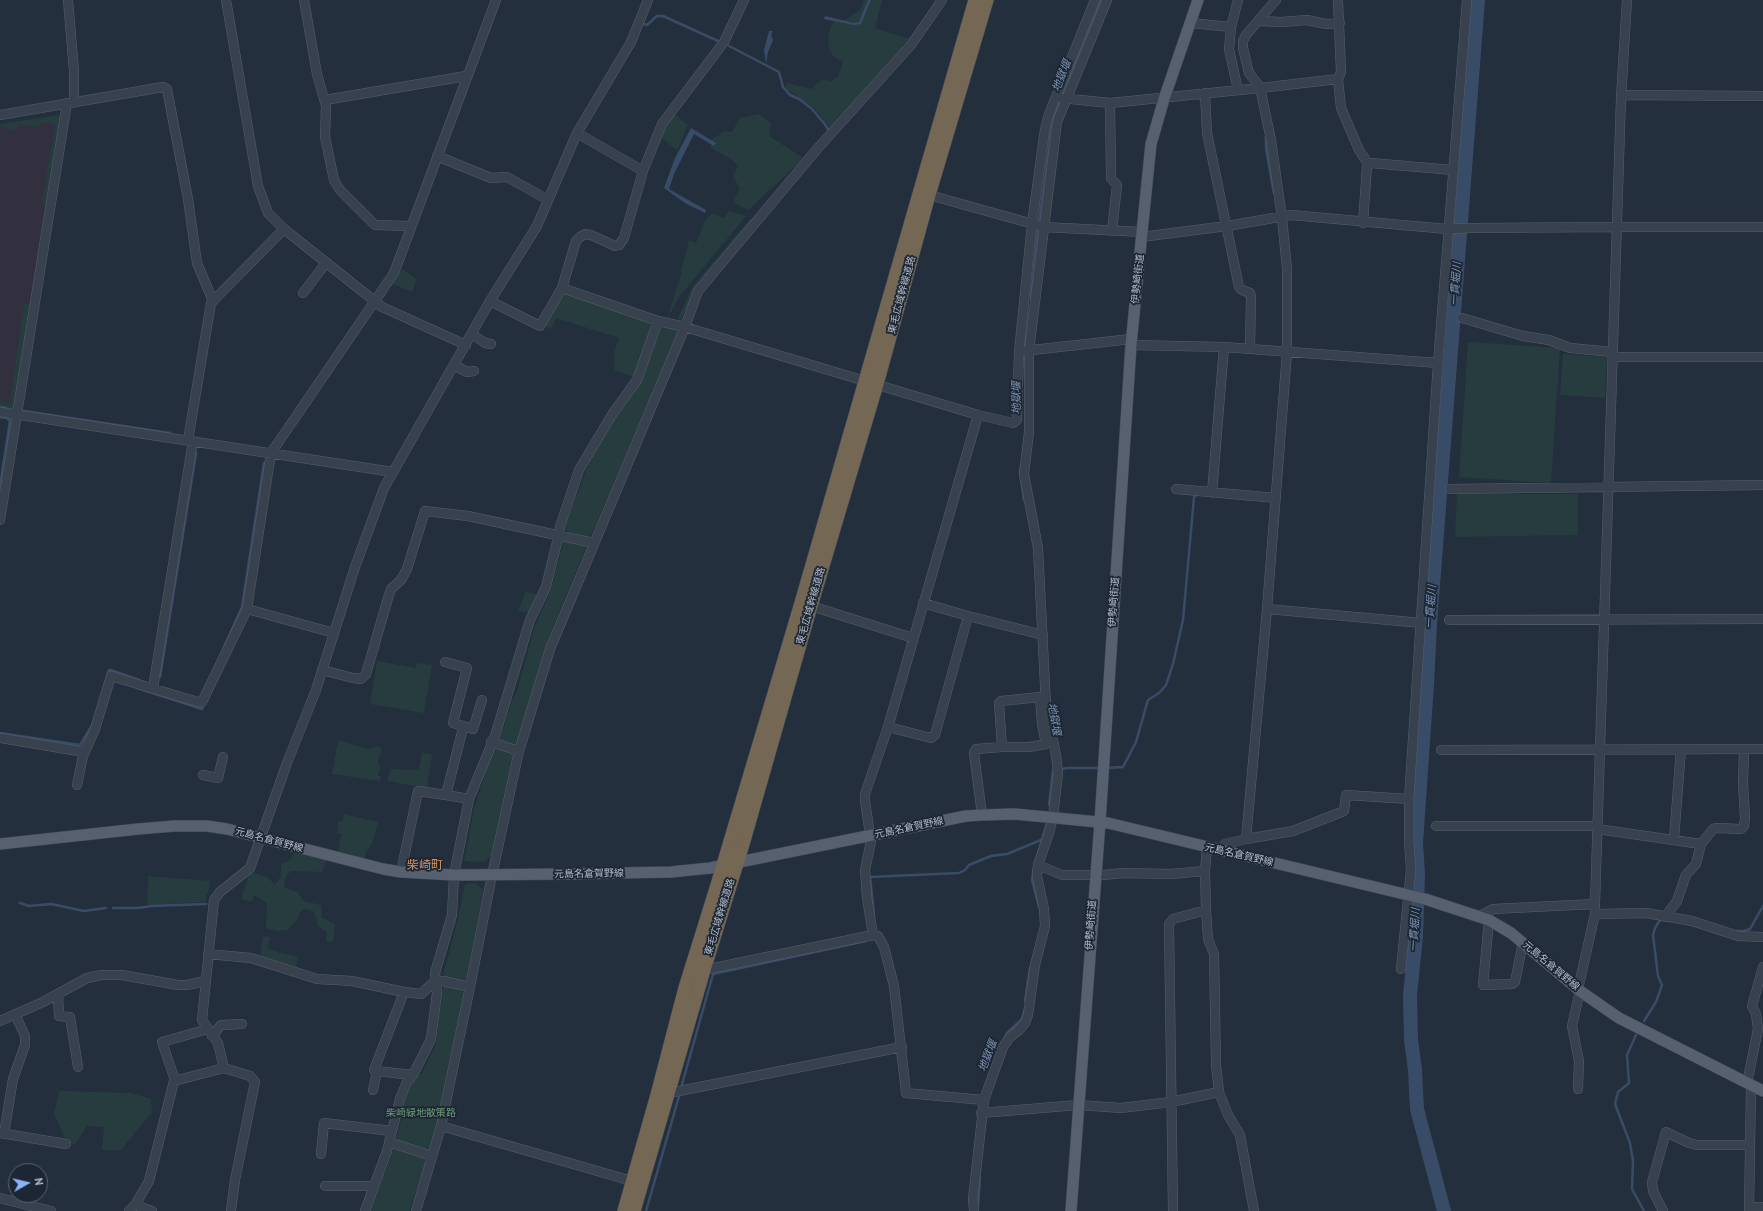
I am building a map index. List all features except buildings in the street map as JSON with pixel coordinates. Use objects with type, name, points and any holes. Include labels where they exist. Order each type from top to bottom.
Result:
[{"type":"highway","name":"東毛広域幹線道路","points":[[634,1211],[811,606],[975,0]]},
{"type":"highway","name":"東毛広域幹線道路","points":[[624,1211],[657,1095],[685,988],[872,382],[987,0]]},
{"type":"main road","name":"伊勢崎街道","points":[[1071,1211],[1100,822],[1131,342],[1151,144],[1164,98],[1198,0]]},
{"type":"main road","name":"元島名倉賀野線","points":[[0,844],[188,826],[207,826],[227,829],[342,860],[401,872],[454,875],[671,872],[723,866],[966,816],[1015,814],[1100,822],[1132,828],[1408,895],[1484,918],[1501,926],[1523,942],[1579,990],[1619,1018],[1763,1091]]},
{"type":"street","points":[[0,520],[16,415],[71,103],[74,71],[68,0]]},
{"type":"street","points":[[226,0],[258,186],[268,213],[284,229],[382,307],[466,344]]},
{"type":"street","points":[[304,0],[317,74],[325,100],[325,137],[334,180],[340,190],[375,225],[411,226]]},
{"type":"street","points":[[77,784],[84,752],[95,729],[111,676],[202,702],[247,609],[271,453],[394,273],[466,76],[496,0]]},
{"type":"street","points":[[224,1068],[218,1043],[202,1020],[201,1014],[214,900],[220,892],[250,868],[322,670],[384,488],[490,301],[537,226],[577,133],[631,42],[648,0]]},
{"type":"street","points":[[490,301],[540,326],[562,288],[576,241],[585,234],[591,235],[615,246],[622,242],[643,171],[662,124],[724,42],[744,0]]},
{"type":"street","points":[[416,1211],[441,1126],[519,751],[550,649],[685,327],[698,291],[828,138],[911,45],[942,0]]},
{"type":"street","points":[[982,815],[974,753],[976,749],[1029,747],[1046,744],[1048,734],[1038,548],[1024,474],[1029,432],[1029,351],[1055,130],[1061,98],[1095,0]]},
{"type":"street","points":[[562,288],[658,321],[685,327],[1013,423],[1017,420],[1019,352],[1032,224],[1045,129],[1061,98],[1106,0]]},
{"type":"street","points":[[1238,0],[1231,27],[1229,49],[1238,90]]},
{"type":"street","points":[[1246,839],[1267,610],[1287,352],[1287,269],[1282,218],[1271,140],[1260,88],[1249,73],[1243,42],[1246,35],[1276,0]]},
{"type":"street","points":[[1338,0],[1341,72],[1338,79],[1341,108],[1359,150],[1369,165]]},
{"type":"street","points":[[1401,969],[1411,870],[1408,840],[1409,799],[1422,623],[1438,363],[1467,0]]},
{"type":"street","points":[[1578,1089],[1579,1061],[1572,1026],[1595,914],[1599,750],[1621,95],[1627,0]]},
{"type":"street","points":[[1260,20],[1281,22],[1308,20],[1326,24],[1340,23]]},
{"type":"street","points":[[1191,23],[1231,27]]},
{"type":"street","points":[[325,100],[466,76]]},
{"type":"street","points":[[1061,98],[1110,103],[1338,79]]},
{"type":"street","points":[[0,115],[163,87],[167,89],[188,200],[196,263],[213,301]]},
{"type":"street","points":[[1205,93],[1207,134],[1239,287],[1250,293],[1251,297],[1250,349]]},
{"type":"street","points":[[1621,95],[1763,96]]},
{"type":"street","points":[[1110,103],[1111,178],[1117,185],[1112,231]]},
{"type":"street","points":[[577,133],[643,171]]},
{"type":"street","points":[[437,156],[491,178],[507,177],[548,200]]},
{"type":"street","points":[[1363,223],[1367,166],[1371,163],[1453,170]]},
{"type":"street","points":[[929,195],[1044,227],[1142,234],[1227,226],[1282,218],[1291,215],[1363,223],[1449,229],[1763,227]]},
{"type":"street","points":[[153,688],[211,303],[284,229]]},
{"type":"street","points":[[303,293],[326,263]]},
{"type":"street","points":[[1462,318],[1523,336],[1549,340],[1570,348],[1613,355],[1763,357]]},
{"type":"street","points":[[365,1211],[389,1142],[400,1099],[407,1082],[413,1075],[431,1039],[437,993],[435,981],[436,966],[452,915],[454,875],[469,800],[491,742],[495,736],[530,620],[546,587],[560,527],[579,470],[613,413],[637,380],[658,321]]},
{"type":"street","points":[[472,334],[485,343],[491,344]]},
{"type":"street","points":[[1019,352],[1131,342],[1224,347],[1438,363]]},
{"type":"street","points":[[1212,493],[1224,347]]},
{"type":"street","points":[[454,366],[467,372],[474,371]]},
{"type":"street","points":[[0,412],[393,472]]},
{"type":"street","points":[[873,935],[867,898],[865,870],[871,842],[865,794],[888,727],[978,414]]},
{"type":"street","points":[[1450,489],[1763,485]]},
{"type":"street","points":[[1176,489],[1276,498]]},
{"type":"street","points":[[322,670],[352,678],[361,678],[366,674],[391,589],[401,580],[408,569],[425,511],[468,516],[559,534],[594,543]]},
{"type":"street","points":[[923,603],[1043,635]]},
{"type":"street","points":[[811,606],[913,638]]},
{"type":"street","points":[[247,609],[334,633]]},
{"type":"street","points":[[1267,610],[1422,623]]},
{"type":"street","points":[[888,727],[931,738],[935,736],[968,616]]},
{"type":"street","points":[[1449,620],[1763,619]]},
{"type":"street","points":[[445,662],[467,668],[453,723],[463,728],[472,729],[482,700]]},
{"type":"street","points":[[974,1211],[981,1113],[984,1100],[1003,1047],[1010,1037],[1025,1023],[1028,1015],[1035,965],[1045,926],[1044,909],[1036,876],[1053,817],[1058,773],[1040,697],[1001,701],[999,703],[1002,747]]},
{"type":"street","points":[[446,795],[463,728]]},
{"type":"street","points":[[0,738],[84,752]]},
{"type":"street","points":[[491,742],[519,751]]},
{"type":"street","points":[[1674,839],[1681,749]]},
{"type":"street","points":[[1665,917],[1677,901],[1686,875],[1696,864],[1700,844],[1716,828],[1741,829],[1744,826],[1744,749]]},
{"type":"street","points":[[1441,750],[1763,749]]},
{"type":"street","points":[[203,775],[218,778],[223,757]]},
{"type":"street","points":[[401,872],[418,791],[469,800]]},
{"type":"street","points":[[1220,850],[1225,844],[1293,831],[1344,811],[1346,795],[1409,799]]},
{"type":"street","points":[[1436,826],[1597,828],[1700,844]]},
{"type":"street","points":[[1207,847],[1205,871],[1206,910],[1208,939],[1214,954],[1216,1065],[1220,1092],[1228,1115],[1240,1135],[1254,1211]]},
{"type":"street","points":[[1038,865],[1062,874],[1170,874],[1205,871]]},
{"type":"street","points":[[1523,942],[1515,982],[1512,984],[1483,985],[1484,918],[1493,909],[1595,904]]},
{"type":"street","points":[[1173,1211],[1168,924],[1173,919],[1206,910]]},
{"type":"street","points":[[1595,914],[1646,913],[1692,921],[1738,936],[1763,936]]},
{"type":"street","points":[[704,970],[873,935],[878,936],[889,962],[894,986],[906,1093],[984,1100]]},
{"type":"street","points":[[208,954],[251,958],[317,979],[352,982],[404,992],[421,994],[435,981],[443,981],[470,987]]},
{"type":"street","points":[[1763,967],[1752,1006],[1761,1030],[1749,1084],[1749,1209],[1763,1207]]},
{"type":"street","points":[[0,1021],[58,994],[87,978],[111,974],[178,985],[187,985],[206,980]]},
{"type":"street","points":[[374,1070],[404,992]]},
{"type":"street","points":[[58,994],[59,1016],[70,1017],[78,1067]]},
{"type":"street","points":[[15,1014],[25,1036],[25,1045],[13,1079],[2,1133],[66,1144]]},
{"type":"street","points":[[152,1211],[132,1208],[149,1181],[174,1081],[162,1042],[210,1032],[220,1025],[242,1024]]},
{"type":"street","points":[[669,1093],[902,1047]]},
{"type":"street","points":[[174,1081],[224,1068],[250,1076],[255,1082],[235,1180],[232,1211]]},
{"type":"street","points":[[373,1090],[377,1071],[413,1075]]},
{"type":"street","points":[[981,1113],[1078,1105],[1121,1108],[1171,1102],[1220,1092]]},
{"type":"street","points":[[321,1154],[324,1123],[392,1131]]},
{"type":"street","points":[[441,1126],[632,1181]]},
{"type":"street","points":[[1663,1211],[1653,1191],[1652,1182],[1666,1132],[1689,1143],[1697,1145],[1750,1145]]},
{"type":"street","points":[[389,1142],[432,1156]]},
{"type":"street","points":[[325,1186],[374,1186]]},
{"type":"street","points":[[0,1198],[32,1208],[52,1211]]},
{"type":"shaded area","points":[[60,116],[15,405],[0,405],[0,124]]},
{"type":"green space","points":[[864,0],[882,0],[875,28],[909,39],[831,128],[813,107],[786,89],[786,83],[813,89],[817,83],[824,79],[831,81],[838,77],[843,62],[833,56],[829,48],[828,35],[834,19],[845,20],[860,10]]},
{"type":"green space","points":[[672,112],[688,125],[677,150],[659,136]]},
{"type":"green space","points":[[759,114],[771,123],[769,136],[802,157],[801,161],[748,210],[733,202],[740,189],[733,176],[738,166],[732,160],[711,148],[711,140],[725,131],[732,132],[740,118]]},
{"type":"green space","points":[[59,115],[47,203],[42,203],[55,124],[41,122],[40,128],[19,124],[17,130],[0,127],[0,124]]},
{"type":"green space","points":[[729,211],[746,216],[679,297],[667,319],[681,274],[689,240],[696,243],[705,221],[712,213],[724,218]]},
{"type":"green space","points":[[750,219],[755,219],[696,289],[682,318],[677,320],[693,286]]},
{"type":"green space","points":[[402,269],[417,279],[412,292],[393,284]]},
{"type":"green space","points":[[563,292],[650,323],[651,327],[633,377],[614,370],[615,366],[613,365],[615,357],[613,356],[619,338],[556,318],[551,329],[545,326]]},
{"type":"green space","points":[[24,303],[31,304],[15,407],[12,409],[0,407],[0,402],[10,403]]},
{"type":"green space","points":[[663,326],[677,329],[677,334],[593,532],[588,537],[567,531],[565,528],[586,470],[613,419],[641,382]]},
{"type":"green space","points":[[1468,342],[1560,348],[1551,483],[1459,477]]},
{"type":"green space","points":[[1563,354],[1607,357],[1605,398],[1560,395]]},
{"type":"green space","points":[[1457,494],[1578,494],[1578,535],[1455,537]]},
{"type":"green space","points":[[564,540],[585,545],[585,549],[548,640],[518,743],[515,745],[502,743],[500,740],[511,703],[517,691],[535,626],[552,587]]},
{"type":"green space","points":[[526,591],[538,595],[531,613],[518,611]]},
{"type":"green space","points":[[377,661],[416,668],[417,663],[432,665],[424,713],[370,704]]},
{"type":"green space","points":[[338,740],[368,749],[377,746],[382,749],[378,760],[380,768],[378,776],[381,776],[380,781],[332,774]]},
{"type":"green space","points":[[497,749],[512,752],[514,758],[491,856],[483,862],[464,861],[474,809],[492,752]]},
{"type":"green space","points":[[422,752],[432,755],[427,788],[387,781],[391,769],[419,770]]},
{"type":"green space","points":[[344,814],[378,822],[372,844],[366,852],[364,860],[338,853],[341,834],[337,833],[338,821],[342,821]]},
{"type":"green space","points":[[296,848],[327,858],[322,872],[291,871],[287,875],[284,882],[285,888],[297,892],[304,901],[321,905],[322,918],[335,924],[333,942],[326,941],[327,932],[318,926],[314,912],[307,909],[302,910],[297,921],[287,930],[278,931],[266,928],[267,903],[254,895],[252,902],[241,899],[250,872],[267,877],[275,885],[281,876],[281,864],[290,860]]},
{"type":"green space","points":[[148,876],[210,881],[208,893],[206,895],[206,902],[147,905]]},
{"type":"green space","points":[[476,883],[483,890],[467,978],[464,981],[446,978],[443,975],[458,919],[465,884]]},
{"type":"green space","points":[[263,936],[270,937],[267,949],[298,957],[296,968],[260,959]]},
{"type":"green space","name":"柴崎緑地散策路","points":[[443,987],[461,988],[464,994],[438,1121],[430,1147],[426,1149],[398,1141],[397,1138],[405,1101],[414,1079],[422,1073],[436,1044]]},
{"type":"green space","points":[[59,1091],[131,1093],[151,1099],[152,1112],[121,1150],[102,1150],[104,1127],[87,1126],[75,1145],[66,1140],[54,1114]]},
{"type":"green space","points":[[394,1149],[424,1157],[426,1163],[409,1211],[370,1211]]},
{"type":"water","points":[[868,0],[871,0],[861,24],[854,25],[824,19],[825,16],[854,23],[859,22]]},
{"type":"water","points":[[769,31],[773,31],[771,35],[773,40],[768,52],[766,64],[764,50]]},
{"type":"water","points":[[691,128],[716,143],[714,146],[694,134],[674,174],[669,189],[706,210],[705,213],[685,203],[664,188],[675,158]]},
{"type":"waterway","name":"地獄堰","points":[[1062,96],[1101,0]]},
{"type":"waterway","name":"一貫堀川","points":[[1444,1211],[1417,1109],[1415,1070],[1411,1040],[1410,995],[1416,936],[1418,875],[1416,843],[1430,624],[1478,0]]},
{"type":"waterway","points":[[644,24],[647,25],[657,16],[663,16],[718,41]]},
{"type":"waterway","points":[[729,46],[779,72],[783,87],[790,95],[799,99],[811,108],[828,129]]},
{"type":"waterway","name":"地獄堰","points":[[1039,223],[1052,125],[1060,100]]},
{"type":"waterway","points":[[1266,137],[1266,149],[1274,193]]},
{"type":"waterway","name":"地獄堰","points":[[1031,297],[1038,228]]},
{"type":"waterway","points":[[0,407],[6,408]]},
{"type":"waterway","points":[[24,411],[170,433]]},
{"type":"waterway","points":[[0,417],[7,418],[10,421],[0,486]]},
{"type":"waterway","points":[[160,677],[196,453]]},
{"type":"waterway","points":[[224,647],[242,607],[264,463]]},
{"type":"waterway","name":"地獄堰","points":[[1021,465],[1020,472],[1024,500]]},
{"type":"waterway","points":[[1107,768],[1123,767],[1136,742],[1148,700],[1159,693],[1166,685],[1173,664],[1183,620],[1194,497],[1197,495]]},
{"type":"waterway","points":[[107,675],[109,670],[111,670],[139,680]]},
{"type":"waterway","points":[[137,688],[202,709],[204,704]]},
{"type":"waterway","points":[[0,733],[80,745],[93,724]]},
{"type":"waterway","points":[[1053,771],[1067,768],[1100,768]]},
{"type":"waterway","name":"地獄堰","points":[[1049,805],[1053,770]]},
{"type":"waterway","name":"地獄堰","points":[[1038,853],[1047,823]]},
{"type":"waterway","points":[[874,915],[870,877],[959,873],[965,870],[969,865],[991,856],[1007,854],[1041,840]]},
{"type":"waterway","name":"地獄堰","points":[[1034,867],[1032,880],[1039,907]]},
{"type":"waterway","points":[[20,903],[29,906],[51,904],[84,911],[106,908]]},
{"type":"waterway","points":[[113,908],[206,904]]},
{"type":"waterway","points":[[1737,931],[1750,929],[1763,906]]},
{"type":"waterway","points":[[1644,1021],[1656,1002],[1662,985],[1658,976],[1653,935],[1660,920]]},
{"type":"waterway","points":[[681,1088],[713,974],[866,941]]},
{"type":"waterway","name":"地獄堰","points":[[1025,1001],[1030,968]]},
{"type":"waterway","name":"地獄堰","points":[[1003,1041],[1007,1033],[1022,1019],[1025,1008]]},
{"type":"waterway","points":[[1636,1035],[1627,1055],[1629,1083],[1618,1092],[1615,1104],[1630,1143],[1633,1161],[1632,1189],[1644,1211]]},
{"type":"waterway","points":[[646,1211],[680,1093]]},
{"type":"waterway","name":"地獄堰","points":[[978,1206],[980,1177]]},
{"type":"district","name":"柴崎町","points":[[425,866]]}]
